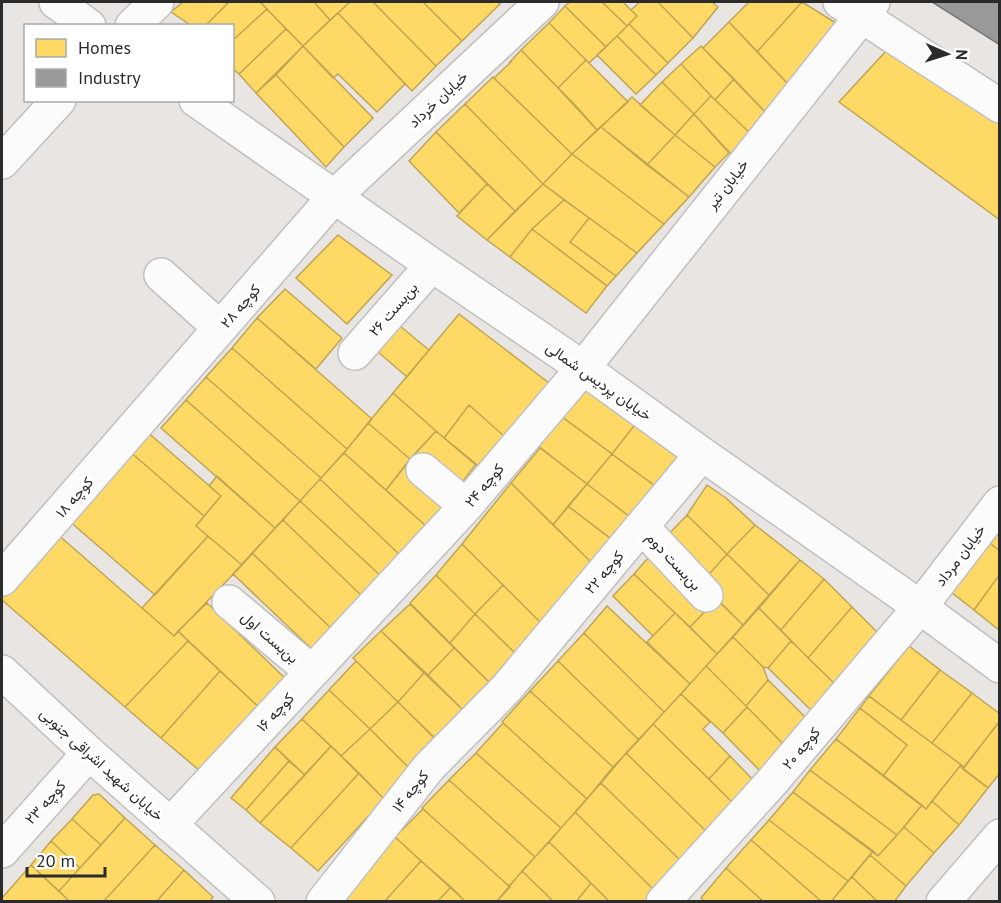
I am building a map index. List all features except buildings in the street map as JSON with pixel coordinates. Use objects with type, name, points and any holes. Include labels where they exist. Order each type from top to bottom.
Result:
[{"type":"street","points":[[56,2],[86,24]]},
{"type":"street","points":[[134,24],[157,2]]},
{"type":"street","name":"خیابان خرداد","points":[[334,197],[542,2]]},
{"type":"street","points":[[858,6],[999,106]]},
{"type":"street","name":"خیابان تیر","points":[[583,368],[858,6]]},
{"type":"street","points":[[2,162],[57,102]]},
{"type":"street","name":"خیابان پردیس شمالی","points":[[199,102],[583,368],[920,607],[999,666]]},
{"type":"street","name":"کوچه ۲۸","points":[[146,414],[334,197]]},
{"type":"street","name":"بن‌بست ۲۶","points":[[355,353],[432,265]]},
{"type":"street","points":[[161,275],[220,328]]},
{"type":"street","name":"کوچه ۲۴","points":[[381,600],[466,506],[583,368]]},
{"type":"street","name":"کوچه ۱۸","points":[[2,579],[146,414]]},
{"type":"street","name":"کوچه ۲۲","points":[[506,689],[702,454]]},
{"type":"street","points":[[423,470],[466,506]]},
{"type":"street","name":"خیابان مرداد","points":[[920,607],[999,502]]},
{"type":"street","name":"بن‌بست دوم","points":[[642,527],[706,595]]},
{"type":"street","name":"کوچه ۱۶","points":[[170,825],[381,600]]},
{"type":"street","name":"بن‌بست اول","points":[[229,602],[312,672]]},
{"type":"street","name":"کوچه ۲۰","points":[[670,894],[771,783],[920,607]]},
{"type":"street","name":"خیابان شهید اشراقی جنوبی","points":[[2,672],[88,753],[258,902]]},
{"type":"street","name":"کوچه ۱۴","points":[[322,902],[429,767],[506,689]]},
{"type":"street","name":"کوچه ۲۳","points":[[2,851],[88,753]]},
{"type":"street","points":[[943,902],[999,836]]}]
